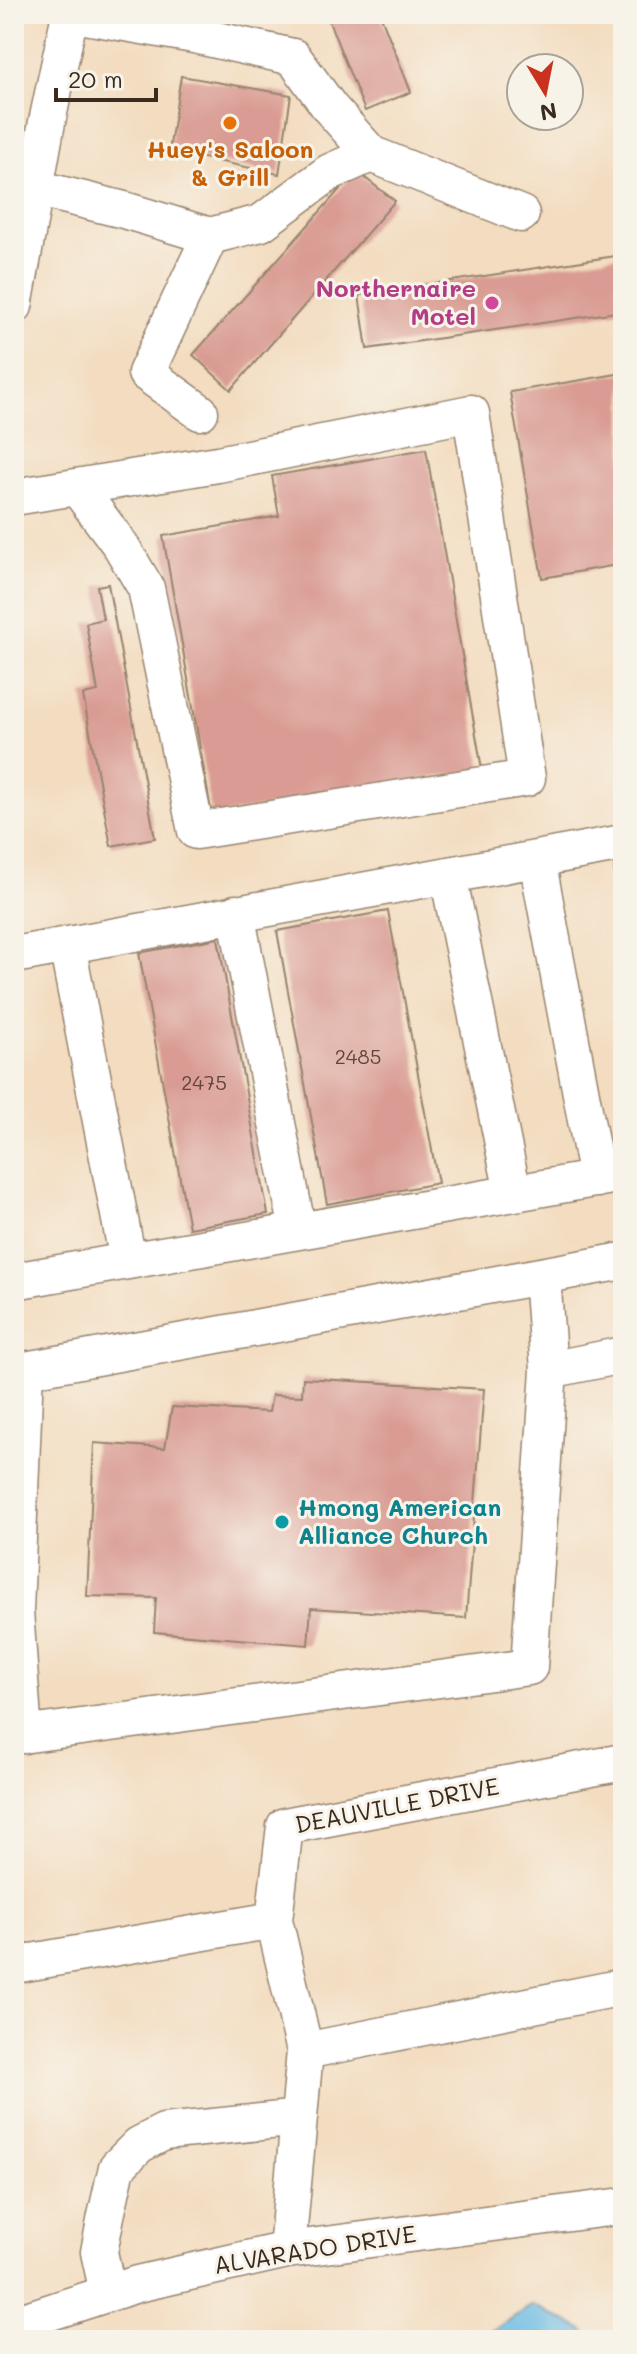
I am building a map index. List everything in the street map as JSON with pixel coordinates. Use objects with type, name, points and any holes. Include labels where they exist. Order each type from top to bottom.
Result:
[{"type":"street","points":[[14,306],[72,14],[194,35],[293,57],[330,108],[371,154],[521,214]]},
{"type":"street","points":[[35,188],[210,236],[261,223],[330,172],[371,154]]},
{"type":"street","points":[[200,412],[146,373],[210,236]]},
{"type":"street","points":[[14,497],[218,464],[471,413],[527,778],[196,831],[146,588],[121,546],[77,487]]},
{"type":"street","points":[[14,955],[623,843]]},
{"type":"street","points":[[14,1281],[610,1176],[537,859]]},
{"type":"street","points":[[448,875],[513,1193]]},
{"type":"street","points":[[236,913],[298,1231]]},
{"type":"street","points":[[67,945],[128,1261]]},
{"type":"street","points":[[542,1276],[549,1370],[529,1667],[19,1736],[15,1611],[19,1371],[623,1261]]},
{"type":"street","points":[[549,1370],[623,1355]]},
{"type":"street","name":"DEAUVILLE DRIVE","points":[[274,1920],[285,1826],[623,1762]]},
{"type":"street","points":[[14,1965],[274,1920],[305,2051],[287,2250]]},
{"type":"street","points":[[305,2051],[623,1987]]},
{"type":"street","points":[[108,2293],[99,2252],[106,2216],[117,2167],[139,2145],[164,2132],[299,2118]]},
{"type":"street","name":"ALVARADO DRIVE","points":[[14,2324],[137,2284],[287,2250],[623,2206]]},
{"type":"water","points":[[533,2305],[584,2330],[590,2340],[484,2340],[484,2336]]},
{"type":"building","points":[[326,14],[380,14],[411,92],[365,111]]},
{"type":"building","name":"Huey's Saloon & Grill","points":[[181,76],[291,95],[279,174],[169,151]]},
{"type":"building","name":"Northernaire Motel","points":[[356,171],[395,201],[231,390],[193,355]]},
{"type":"building","name":"Northernaire Motel","points":[[622,255],[623,311],[367,349],[359,295]]},
{"type":"building","points":[[623,373],[623,564],[542,578],[510,392]]},
{"type":"building","points":[[426,449],[482,769],[212,816],[163,536],[279,516],[272,476]]},
{"type":"building","points":[[108,584],[155,838],[111,846],[83,695],[98,692],[86,623],[103,619],[97,586]]},
{"type":"building","points":[[623,866],[623,908],[621,908],[614,868]]},
{"type":"building","points":[[388,911],[438,1183],[327,1204],[277,931]]},
{"type":"building","points":[[218,938],[268,1214],[189,1228],[139,953]]},
{"type":"building","name":"Hmong American Alliance Church","points":[[303,1378],[484,1389],[466,1618],[311,1608],[308,1645],[154,1632],[156,1598],[87,1596],[94,1443],[165,1448],[172,1407],[269,1412],[272,1395],[302,1396]]},
{"type":"place","name":"Huey's Saloon & Grill","points":[[230,123]]},
{"type":"place","name":"Northernaire Motel","points":[[492,303]]},
{"type":"place","name":"Hmong American Alliance Church","points":[[282,1522]]}]
